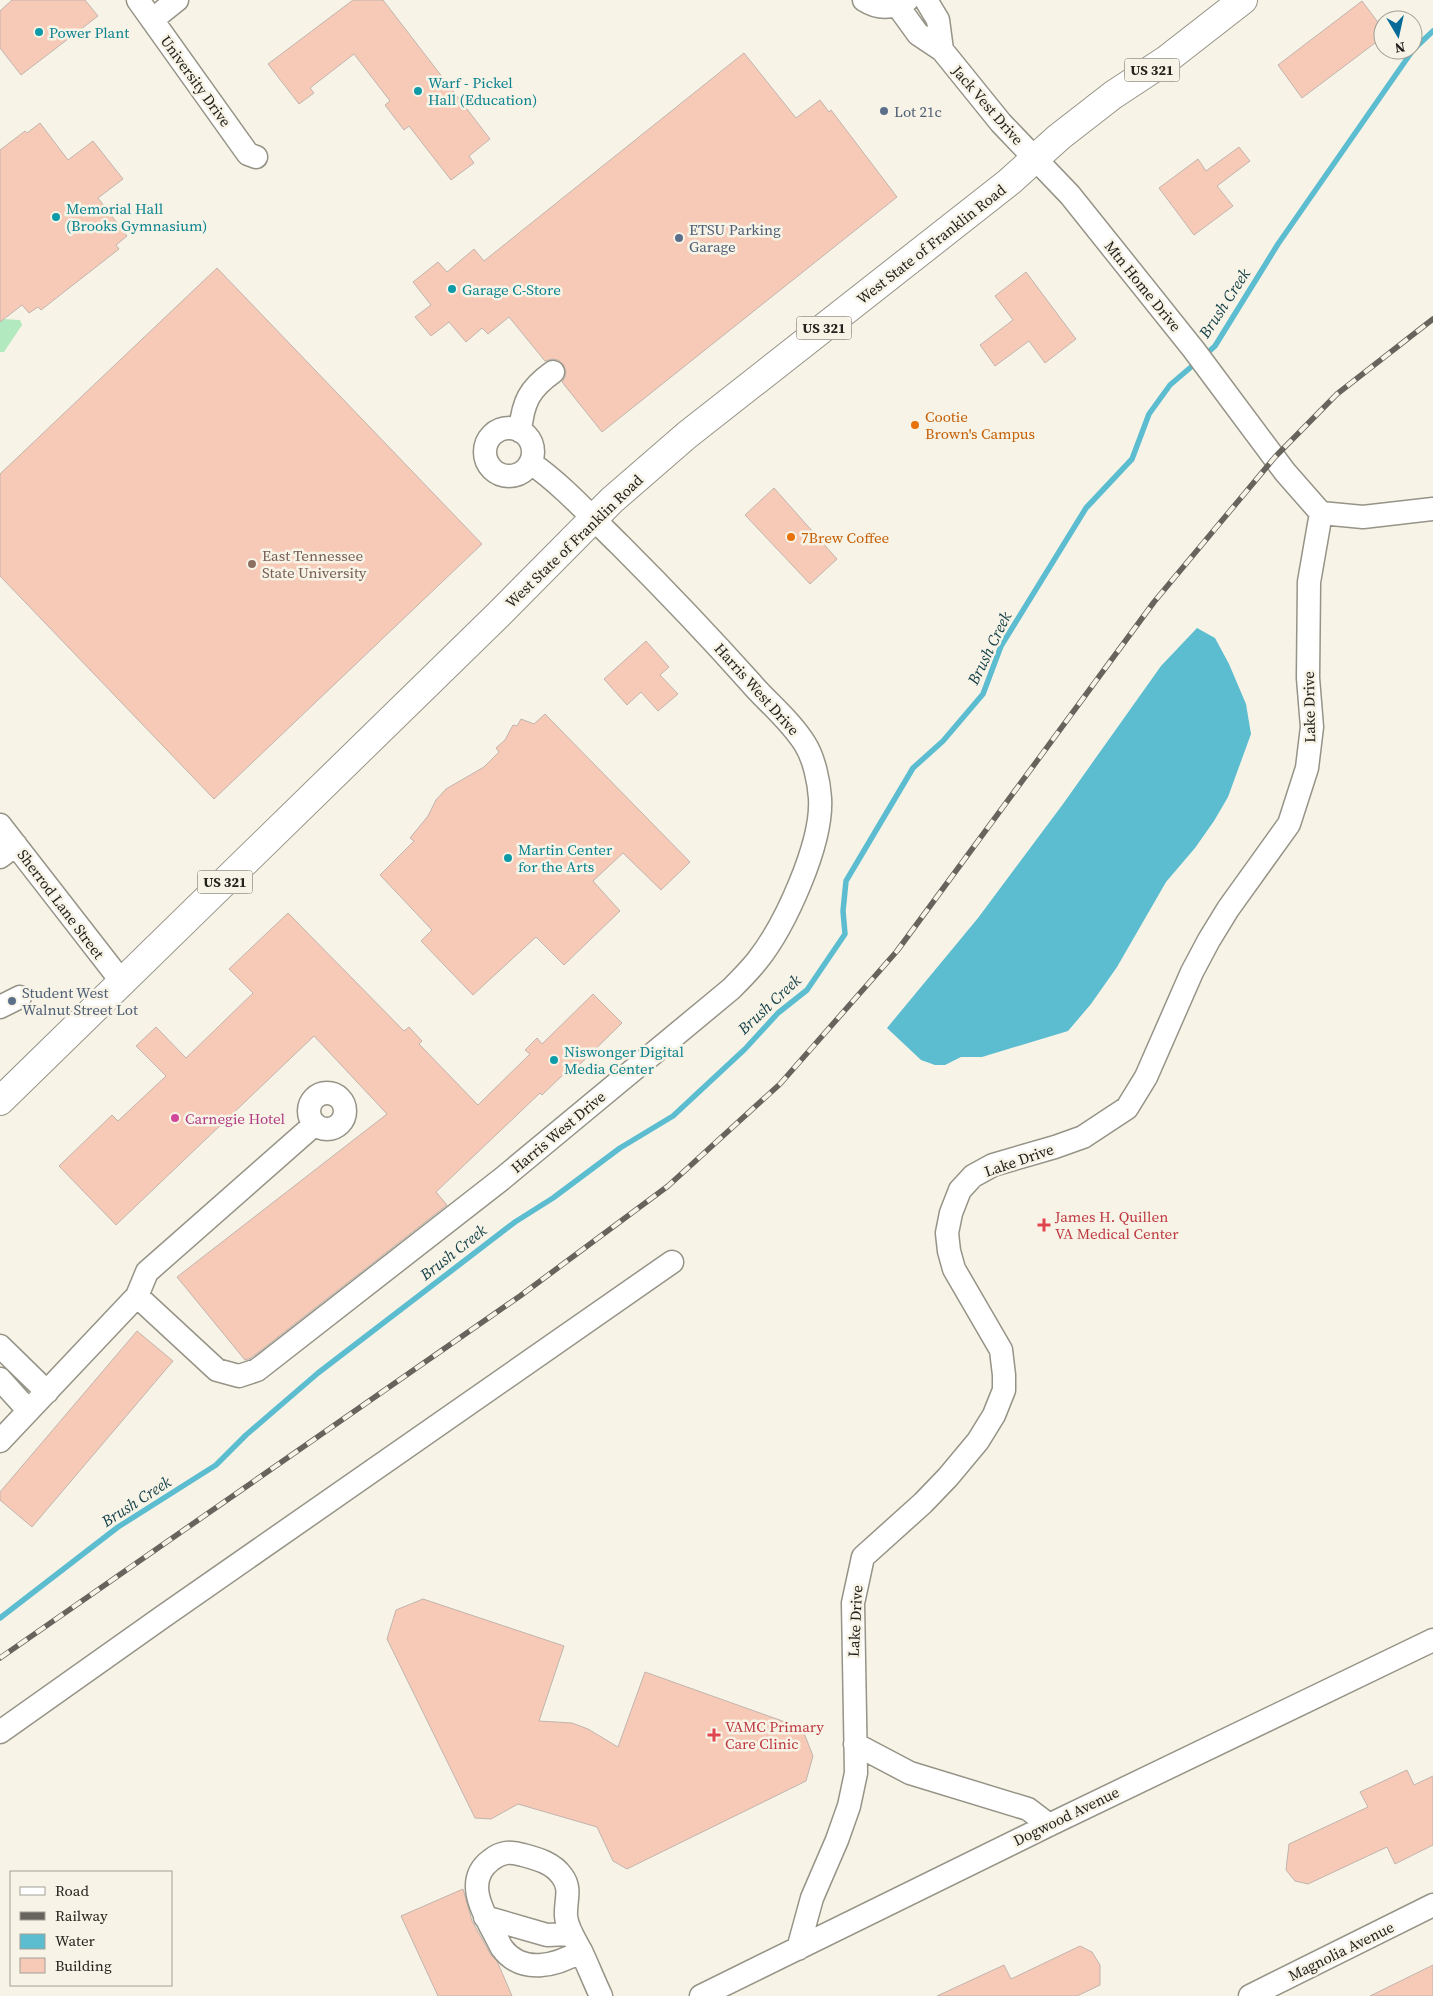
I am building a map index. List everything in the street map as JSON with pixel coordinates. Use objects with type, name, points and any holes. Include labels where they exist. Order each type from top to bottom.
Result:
[{"type":"highway","name":"West State of Franklin Road","points":[[0,1101],[449,663],[612,500],[687,435],[1009,182],[1059,137],[1113,95],[1166,60],[1243,0]]},
{"type":"street","name":"University Drive","points":[[138,0],[248,154],[256,157]]},
{"type":"street","points":[[152,20],[177,0]]},
{"type":"street","points":[[864,0],[875,6],[886,7],[902,3]]},
{"type":"street","name":"Jack Vest Drive","points":[[926,0],[938,20],[942,50]]},
{"type":"street","name":"Jack Vest Drive","points":[[902,3],[918,34],[942,50],[1001,123],[1035,158]]},
{"type":"street","name":"Mtn Home Drive","points":[[1035,158],[1070,195],[1194,350],[1285,472],[1321,512]]},
{"type":"street","points":[[520,431],[525,402],[544,378],[553,372]]},
{"type":"street","points":[[512,428],[520,431],[531,441],[534,456],[532,463],[520,474],[512,476],[496,473],[486,460],[485,452],[490,437],[504,429],[512,428]]},
{"type":"street","name":"Harris West Drive","points":[[137,1296],[217,1370],[239,1376],[257,1370],[503,1178],[731,989],[757,961],[778,928],[802,878],[820,822],[820,798],[814,767],[806,746],[790,723],[759,693],[695,621],[569,493],[532,463]]},
{"type":"street","points":[[1321,512],[1363,517],[1433,509]]},
{"type":"street","name":"Lake Drive","points":[[798,1949],[812,1898],[837,1840],[849,1806],[856,1773],[853,1603],[863,1557],[923,1503],[948,1477],[978,1441],[994,1415],[1004,1390],[1001,1350],[954,1270],[948,1251],[947,1233],[951,1213],[960,1190],[973,1176],[993,1165],[1083,1137],[1127,1108],[1146,1077],[1192,972],[1209,940],[1228,909],[1289,824],[1307,768],[1312,727],[1308,678],[1309,582],[1321,512]]},
{"type":"street","name":"Sherrod Lane Street","points":[[0,825],[8,851],[122,982]]},
{"type":"street","points":[[0,1441],[137,1296],[147,1272],[315,1124]]},
{"type":"street","points":[[0,1732],[672,1262]]},
{"type":"street","points":[[0,1346],[47,1392]]},
{"type":"street","points":[[0,1379],[28,1410]]},
{"type":"street","name":"Dogwood Avenue","points":[[701,1996],[1048,1825],[1433,1640]]},
{"type":"street","points":[[856,1744],[910,1773],[1028,1809],[1048,1825]]},
{"type":"street","points":[[576,1942],[562,1961],[544,1967],[528,1965],[513,1958],[502,1948],[485,1917],[477,1896],[476,1883],[480,1871],[494,1858],[504,1852],[515,1852],[553,1866],[563,1877],[568,1890],[566,1917],[601,1996]]},
{"type":"street","name":"Magnolia Avenue","points":[[1250,1996],[1433,1905]]},
{"type":"street","points":[[485,1917],[576,1942]]},
{"type":"green space","points":[[0,316],[3,319],[20,320],[22,325],[4,352],[0,352]]},
{"type":"water","points":[[1197,628],[1215,638],[1229,664],[1246,704],[1251,734],[1228,797],[1214,821],[1195,848],[1166,882],[1117,967],[1091,1004],[1068,1031],[982,1057],[961,1057],[945,1065],[935,1065],[921,1060],[887,1028],[978,918],[1063,804],[1161,666]]},
{"type":"building","name":"Power Plant","points":[[12,0],[85,0],[98,16],[21,75],[0,48],[0,11]]},
{"type":"building","name":"Warf - Pickel Hall (Education)","points":[[353,0],[383,0],[490,139],[469,156],[474,163],[451,180],[409,126],[404,130],[385,105],[390,101],[354,54],[310,88],[314,93],[299,104],[268,64]]},
{"type":"building","points":[[1362,1],[1373,16],[1373,45],[1302,98],[1278,65]]},
{"type":"building","name":"ETSU Parking Garage","points":[[744,53],[796,118],[820,100],[829,112],[831,110],[897,197],[602,432],[562,382],[566,371],[563,364],[558,360],[552,359],[545,361],[509,317],[488,334],[482,328],[466,342],[449,322],[431,336],[415,317],[431,305],[413,282],[438,262],[447,272],[474,249],[484,261]]},
{"type":"building","name":"Memorial Hall (Brooks Gymnasium)","points":[[40,123],[68,160],[93,141],[123,179],[98,198],[127,236],[116,245],[119,249],[41,310],[38,307],[29,313],[22,305],[0,322],[0,150],[25,131],[27,133]]},
{"type":"building","points":[[1239,147],[1250,161],[1217,186],[1233,206],[1194,235],[1159,188],[1198,159],[1206,171]]},
{"type":"building","points":[[217,268],[482,544],[214,799],[0,576],[0,474]]},
{"type":"building","points":[[1026,272],[1076,339],[1045,363],[1029,341],[995,366],[980,345],[1013,320],[995,296]]},
{"type":"building","name":"7Brew Coffee","points":[[774,488],[837,559],[810,584],[745,515]]},
{"type":"building","points":[[646,641],[669,667],[660,675],[678,694],[658,711],[641,692],[627,705],[604,679]]},
{"type":"building","name":"Martin Center for the Arts","points":[[545,714],[690,862],[661,890],[623,853],[593,881],[620,911],[564,965],[536,937],[473,995],[421,941],[432,930],[380,875],[414,841],[410,838],[428,816],[436,800],[446,789],[484,767],[499,752],[496,748],[505,740],[513,725],[517,726],[521,719],[534,724]]},
{"type":"building","points":[[288,913],[404,1031],[409,1027],[422,1041],[419,1044],[478,1105],[530,1054],[525,1050],[537,1038],[542,1044],[593,994],[622,1023],[570,1074],[567,1071],[542,1095],[540,1093],[436,1192],[447,1205],[251,1358],[245,1360],[177,1277],[387,1114],[314,1036],[116,1225],[59,1166],[112,1115],[118,1121],[166,1076],[136,1046],[156,1027],[186,1058],[253,993],[229,969]]},
{"type":"building","points":[[137,1331],[173,1361],[32,1527],[0,1500],[0,1492]]},
{"type":"building","name":"VAMC Primary Care Clinic","points":[[423,1599],[564,1646],[539,1721],[572,1723],[588,1729],[618,1747],[645,1672],[802,1728],[813,1756],[806,1781],[627,1869],[613,1861],[597,1827],[518,1804],[491,1819],[475,1818],[387,1639],[396,1610]]},
{"type":"building","points":[[1407,1770],[1414,1785],[1433,1776],[1433,1845],[1395,1864],[1387,1847],[1308,1884],[1295,1881],[1286,1870],[1289,1844],[1368,1807],[1360,1792]]},
{"type":"building","points":[[463,1889],[472,1921],[491,1955],[497,1961],[512,1996],[438,1996],[401,1916]]},
{"type":"building","points":[[1080,1946],[1092,1952],[1100,1965],[1100,1985],[1077,1996],[937,1996],[1004,1965],[1011,1979]]},
{"type":"building","points":[[1433,1965],[1433,1996],[1370,1996]]},
{"type":"waterway","name":"Brush Creek","points":[[1205,355],[1215,346],[1278,244],[1413,50],[1433,31]]},
{"type":"waterway","name":"Brush Creek","points":[[0,1618],[118,1527],[216,1465],[246,1435],[318,1373],[515,1222],[553,1198],[620,1148],[673,1116],[745,1049],[778,1013],[807,990],[845,934],[843,911],[846,881],[913,768],[943,741],[983,694],[1001,646],[1086,508],[1132,459],[1149,414],[1170,385],[1198,361]]},
{"type":"railway","points":[[0,1658],[520,1296],[668,1186],[780,1084],[897,951],[1154,602],[1275,457],[1337,394],[1433,319]]},
{"type":"place","name":"Power Plant","points":[[39,32]]},
{"type":"place","name":"Warf - Pickel Hall (Education)","points":[[418,91]]},
{"type":"place","name":"Lot 21c","points":[[884,111]]},
{"type":"place","name":"Memorial Hall (Brooks Gymnasium)","points":[[56,217]]},
{"type":"place","name":"ETSU Parking Garage","points":[[679,238]]},
{"type":"place","name":"Garage C-Store","points":[[452,289]]},
{"type":"place","name":"Cootie Brown's Campus","points":[[915,425]]},
{"type":"place","name":"7Brew Coffee","points":[[791,537]]},
{"type":"place","name":"East Tennessee State University","points":[[252,564]]},
{"type":"place","name":"Martin Center for the Arts","points":[[508,858]]},
{"type":"place","name":"Student West Walnut Street Lot","points":[[12,1001]]},
{"type":"place","name":"Niswonger Digital Media Center","points":[[554,1060]]},
{"type":"place","name":"Carnegie Hotel","points":[[175,1118]]},
{"type":"place","name":"James H. Quillen VA Medical Center","points":[[1044,1225]]},
{"type":"place","name":"VAMC Primary Care Clinic","points":[[714,1735]]}]
